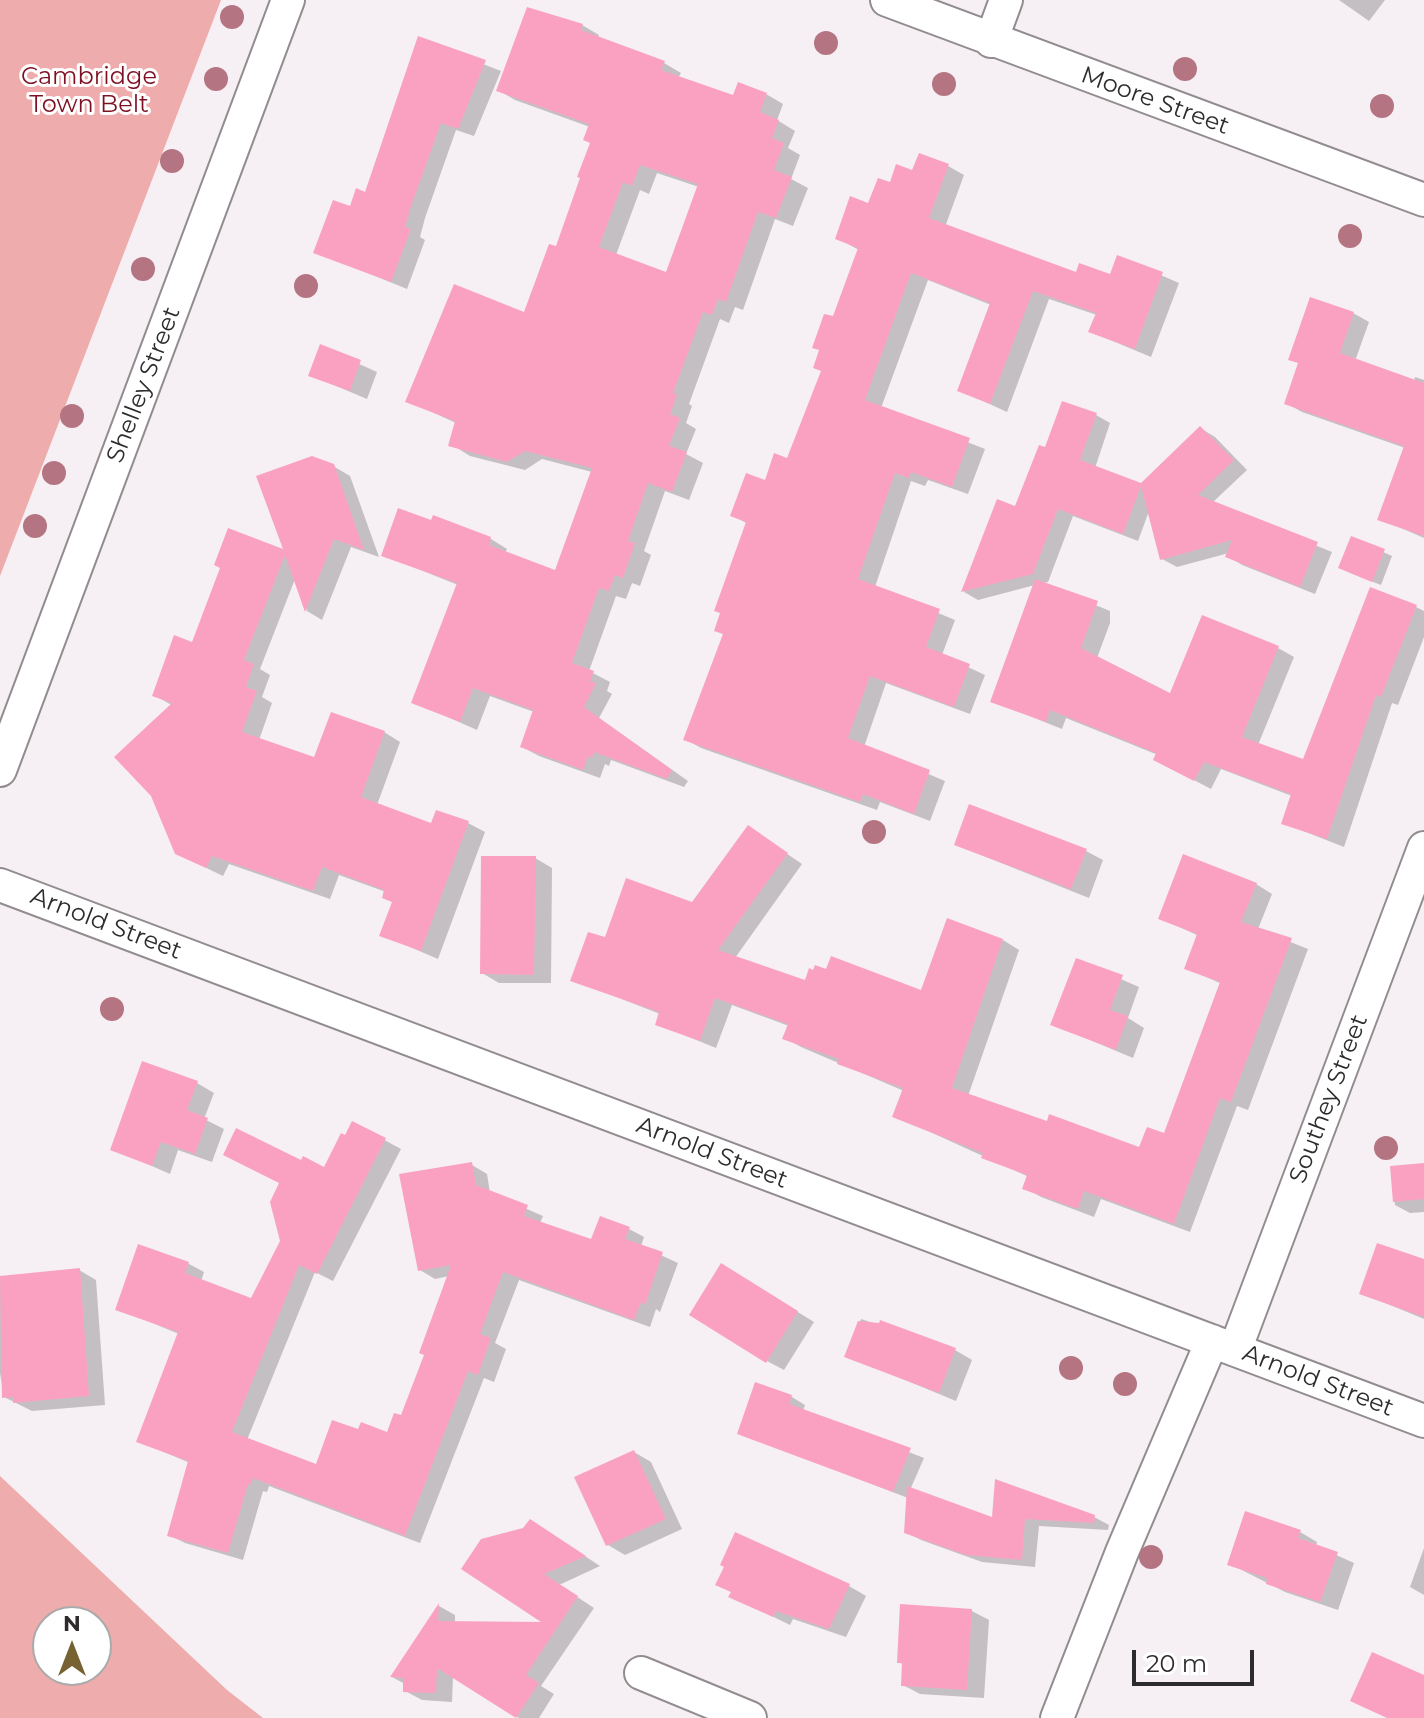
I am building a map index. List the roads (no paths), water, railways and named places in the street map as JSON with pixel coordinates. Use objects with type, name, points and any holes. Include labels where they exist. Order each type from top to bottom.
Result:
[{"type":"street","name":"Shelley Street","points":[[0,770],[288,0]]},
{"type":"street","name":"Moore Street","points":[[887,0],[1424,200]]},
{"type":"street","points":[[991,41],[1006,0]]},
{"type":"street","name":"Southey Street","points":[[1057,1718],[1122,1552],[1223,1345],[1424,848]]},
{"type":"street","name":"Arnold Street","points":[[0,885],[1424,1421]]},
{"type":"street","points":[[641,1673],[750,1718]]},
{"type":"park label","name":"Cambridge Town Belt","points":[[89,91]]}]
